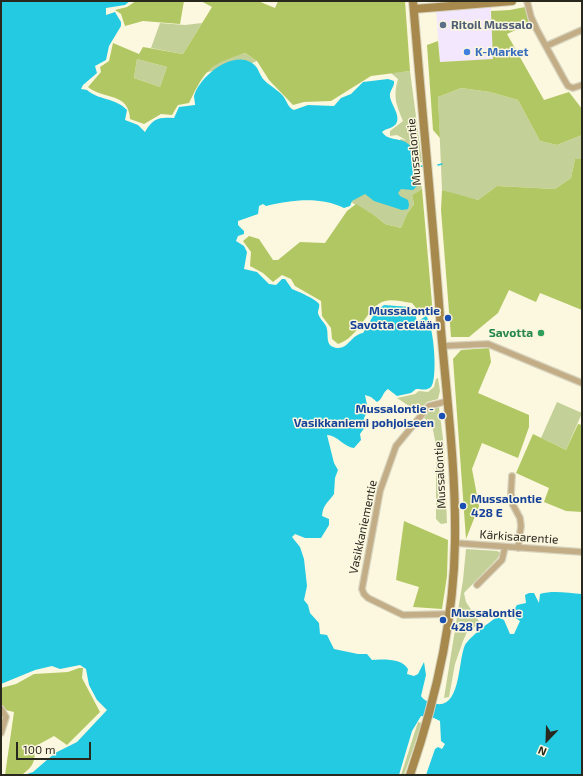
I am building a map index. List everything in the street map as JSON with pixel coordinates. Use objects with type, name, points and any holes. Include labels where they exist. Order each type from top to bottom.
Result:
[{"type":"main road","points":[[413,5],[512,1]]},
{"type":"main road","name":"Mussalontie","points":[[410,775],[428,722],[442,665],[450,614],[455,543],[453,476],[448,401],[413,5]]},
{"type":"street","points":[[527,1],[531,17],[568,86],[572,88],[582,85]]},
{"type":"street","points":[[546,46],[582,30]]},
{"type":"street","points":[[442,346],[488,344],[582,383]]},
{"type":"street","name":"Vasikkaniementie","points":[[448,401],[429,406],[396,446],[380,491],[362,589],[368,598],[403,615],[450,614]]},
{"type":"street","points":[[512,476],[510,493],[513,506],[520,518],[521,526],[518,548]]},
{"type":"street","name":"Kärkisaarentie","points":[[455,543],[582,552]]},
{"type":"street","points":[[477,585],[502,560],[505,547]]},
{"type":"street","points":[[1,709],[6,717],[1,733]]},
{"type":"shaded area","points":[[491,7],[494,59],[440,62],[436,10]]},
{"type":"green space","points":[[136,1],[184,1],[180,24],[143,21],[125,26],[121,14],[115,10],[127,7]]},
{"type":"green space","points":[[201,1],[258,1],[275,8],[278,1],[405,1],[410,71],[371,76],[331,101],[304,102],[293,105],[269,80],[257,61],[245,53],[223,61],[204,75],[189,103],[178,105],[172,115],[161,114],[144,124],[130,119],[129,110],[120,100],[101,94],[88,87],[101,72],[100,67],[109,61],[113,43],[139,54],[143,47],[183,54],[212,7]],"holes":[[[137,59],[167,67],[160,87],[134,78]]]},
{"type":"green space","points":[[525,7],[531,23],[507,34],[544,100],[569,92],[582,109],[582,135],[557,145],[540,141],[518,100],[490,92],[461,88],[438,97],[440,138],[433,130],[427,45],[438,41],[440,62],[493,59],[491,11],[510,10]]},
{"type":"green space","points":[[160,23],[185,25],[202,23],[183,54],[151,48]]},
{"type":"green space","points":[[245,53],[257,61],[237,69],[225,68],[204,73],[222,60]]},
{"type":"green space","points":[[137,59],[167,67],[160,87],[134,78]]},
{"type":"green space","points":[[410,71],[422,162],[417,163],[422,189],[412,195],[414,204],[407,214],[401,228],[385,224],[374,215],[349,201],[409,170],[400,139],[406,140],[397,135],[390,136],[390,131],[403,121],[396,100],[398,79],[391,73]]},
{"type":"green space","points":[[461,88],[490,92],[518,100],[540,141],[557,145],[582,135],[582,159],[575,159],[571,178],[555,189],[497,186],[478,200],[459,196],[442,190],[438,97]]},
{"type":"green space","points":[[575,159],[582,159],[582,310],[540,293],[536,302],[509,290],[498,313],[469,337],[451,337],[441,210],[442,190],[478,200],[497,186],[555,189],[571,178]]},
{"type":"green space","points":[[422,189],[433,315],[421,314],[412,303],[388,300],[379,304],[373,309],[352,335],[345,341],[338,344],[332,339],[331,328],[322,316],[321,301],[295,286],[291,279],[282,275],[273,282],[263,273],[250,266],[251,252],[243,241],[249,236],[259,239],[273,260],[278,260],[300,242],[325,243],[347,211],[356,204],[385,224],[401,228],[407,214],[414,204],[412,195]]},
{"type":"green space","points":[[489,348],[491,362],[478,393],[529,415],[529,427],[518,458],[482,443],[472,469],[479,506],[466,539],[453,359],[461,350]]},
{"type":"green space","points":[[438,378],[440,391],[438,399],[427,402],[418,412],[397,398],[415,394],[419,391],[428,392],[434,387],[436,379]]},
{"type":"green space","points":[[557,402],[582,413],[566,450],[541,438]]},
{"type":"green space","points":[[439,407],[444,447],[447,523],[441,524],[436,519],[436,445],[432,425],[422,416]]},
{"type":"green space","points":[[578,424],[582,425],[582,512],[566,511],[544,502],[549,488],[516,473],[533,434],[566,450]]},
{"type":"green space","points":[[404,521],[448,540],[447,576],[442,609],[413,607],[419,587],[396,580]]},
{"type":"green space","points":[[466,549],[497,551],[501,553],[464,593],[466,602],[480,623],[467,632],[455,664],[449,697],[444,698],[463,580]]},
{"type":"green space","points":[[83,668],[82,678],[100,712],[67,745],[54,736],[34,747],[35,756],[33,763],[22,775],[5,775],[14,712],[1,709],[1,688],[16,684],[34,674],[68,672]]},
{"type":"green space","points":[[418,722],[422,723],[404,775],[401,775]]},
{"type":"water","points":[[1,1],[130,1],[125,5],[106,8],[106,15],[115,12],[121,22],[121,26],[109,46],[106,60],[95,66],[97,73],[83,85],[81,89],[87,90],[96,96],[123,106],[127,110],[125,120],[138,125],[145,132],[157,119],[174,118],[179,107],[195,105],[194,96],[197,88],[210,73],[226,62],[235,60],[244,60],[252,63],[258,69],[264,80],[281,94],[289,106],[294,110],[308,105],[334,106],[341,98],[351,94],[363,82],[388,79],[394,81],[394,85],[390,92],[390,97],[397,114],[397,121],[394,126],[382,132],[388,137],[408,144],[412,148],[417,186],[413,190],[401,189],[398,193],[400,196],[408,200],[408,209],[402,210],[374,201],[365,194],[352,201],[350,206],[344,208],[335,204],[305,200],[266,206],[263,204],[259,206],[258,214],[238,221],[238,225],[244,231],[244,234],[238,236],[236,241],[244,246],[247,252],[244,269],[257,272],[269,284],[276,285],[282,279],[285,279],[292,289],[317,302],[319,305],[318,313],[326,326],[329,343],[333,347],[338,348],[345,346],[356,336],[363,333],[376,311],[384,305],[410,307],[415,312],[417,322],[426,316],[429,321],[433,340],[435,363],[431,387],[426,389],[416,389],[411,393],[397,396],[388,389],[377,402],[371,397],[365,395],[368,410],[364,418],[365,427],[360,434],[361,440],[354,448],[347,446],[334,437],[327,435],[334,463],[338,470],[335,478],[334,494],[325,506],[322,516],[329,519],[329,525],[321,538],[305,538],[295,534],[292,537],[300,547],[304,559],[307,586],[304,600],[308,605],[310,613],[319,623],[320,634],[327,635],[334,649],[358,654],[367,654],[372,660],[397,661],[405,665],[408,669],[407,674],[414,676],[418,674],[424,662],[426,675],[421,696],[430,702],[437,704],[445,703],[451,698],[455,691],[465,645],[475,634],[498,617],[504,620],[510,634],[514,634],[520,621],[511,615],[517,605],[526,603],[525,595],[534,593],[539,603],[540,594],[561,592],[582,594],[582,775],[426,775],[435,749],[438,747],[442,749],[445,744],[441,741],[440,721],[434,718],[421,716],[412,731],[399,775],[24,775],[33,772],[55,753],[77,742],[107,710],[97,700],[89,685],[86,669],[80,665],[60,669],[52,666],[35,670],[1,684]]},
{"type":"waterway","points":[[438,165],[442,164]]},
{"type":"waterway","points":[[414,167],[423,166]]},
{"type":"place","name":"Ritoil Mussalo","points":[[443,25]]},
{"type":"place","name":"K-Market","points":[[467,52]]},
{"type":"place","name":"Mussalontie Savotta etelään","points":[[448,318]]},
{"type":"place","name":"Savotta","points":[[541,333]]},
{"type":"place","name":"Mussalontie - Vasikkaniemi pohjoiseen","points":[[442,416]]},
{"type":"place","name":"Mussalontie 428 E","points":[[463,506]]},
{"type":"place","name":"Mussalontie 428 P","points":[[443,620]]}]
